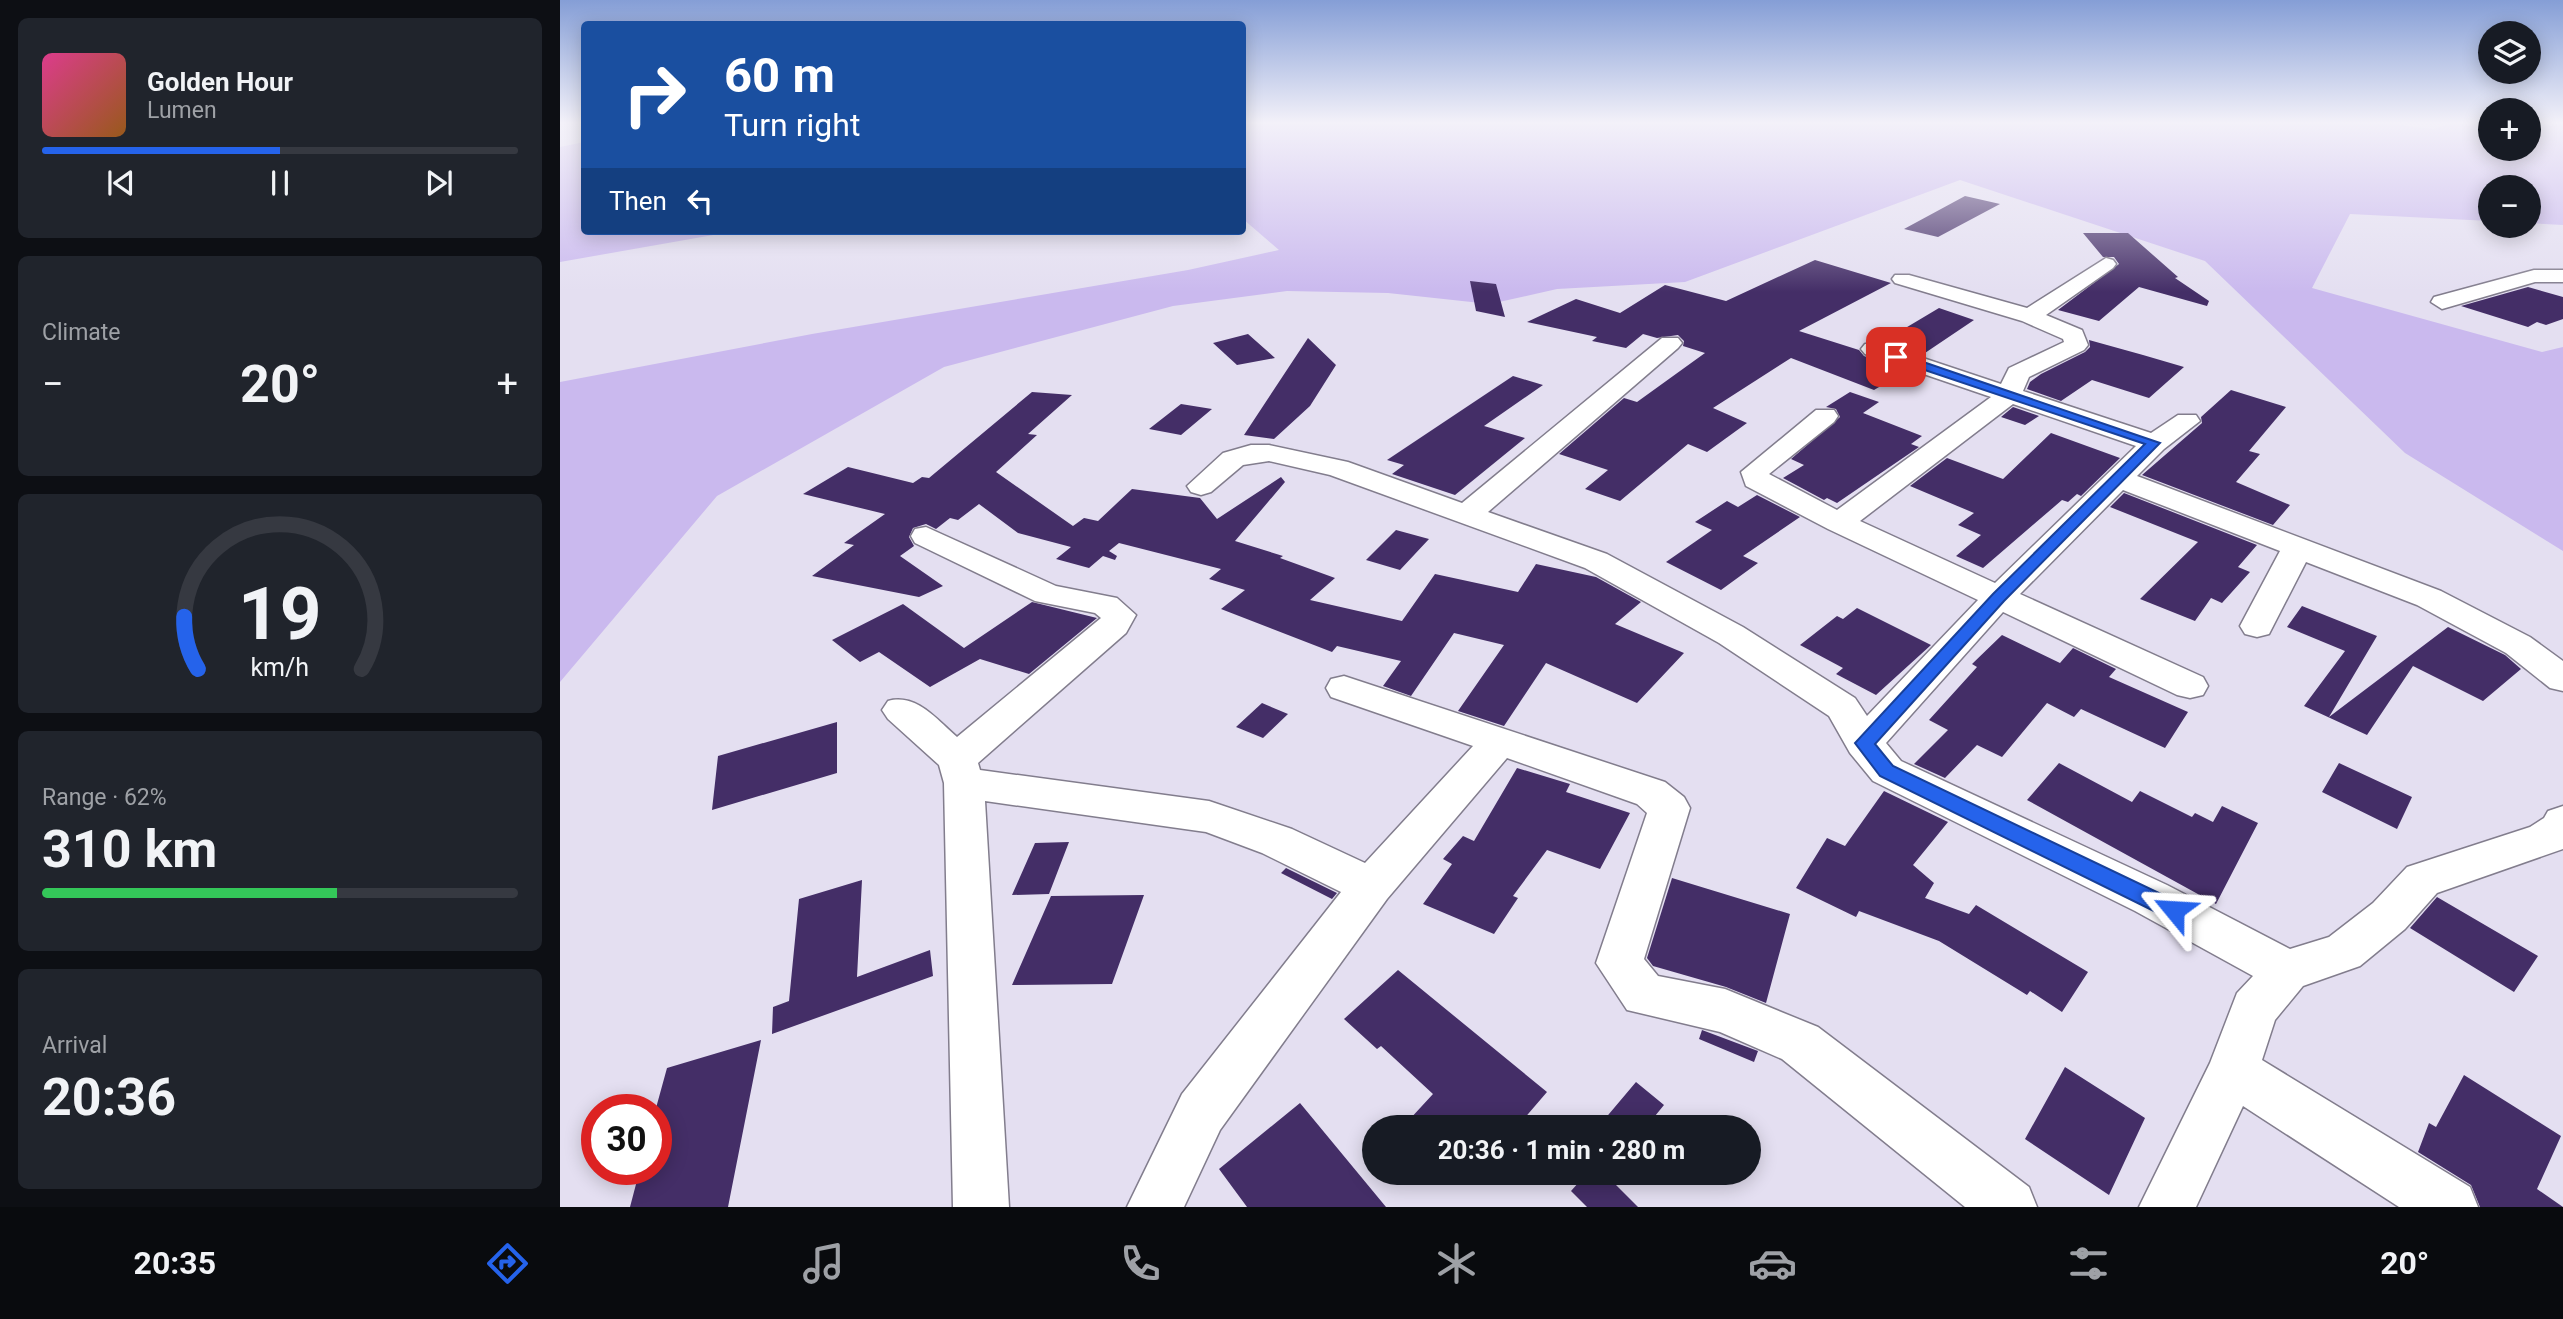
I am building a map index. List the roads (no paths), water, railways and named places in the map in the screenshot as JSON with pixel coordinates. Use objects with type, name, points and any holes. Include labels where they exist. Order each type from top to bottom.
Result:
[{"type":"street","points":[[2031,316],[2106,264]]},
{"type":"street","points":[[2442,302],[2534,276],[2563,276]]},
{"type":"street","points":[[1839,523],[2009,395],[2018,373],[2076,345],[2074,335],[2031,316],[1902,279]]},
{"type":"street","points":[[1467,514],[1670,343]]},
{"type":"street","points":[[1874,349],[2154,443]]},
{"type":"street","points":[[1825,416],[1755,472],[1756,480],[1839,523],[2190,686]]},
{"type":"street","points":[[1864,743],[1999,597],[2154,443],[2187,421]]},
{"type":"street","points":[[1201,486],[1233,459],[1251,453],[1269,453],[1338,468],[1596,561],[1731,635],[1843,707],[1864,743],[1887,771],[2151,898],[2287,971]]},
{"type":"street","points":[[2120,479],[2429,598],[2518,645],[2563,679]]},
{"type":"street","points":[[926,536],[1047,594],[1105,605],[1119,615],[1114,625],[960,771],[981,1207]]},
{"type":"street","points":[[2257,626],[2297,548]]},
{"type":"street","points":[[1344,688],[1651,793],[1669,808],[1619,963],[1644,995],[1725,1011],[1800,1043],[2009,1207]]},
{"type":"street","points":[[901,710],[960,771],[1209,817],[1277,841],[1371,886]]},
{"type":"street","points":[[1155,1207],[1201,1112],[1371,886],[1500,741]]},
{"type":"street","points":[[2167,1207],[2232,1071],[2254,1009],[2287,971],[2344,952],[2389,916],[2422,880],[2545,839],[2560,829],[2563,822]]},
{"type":"street","points":[[2232,1071],[2450,1207]]}]
